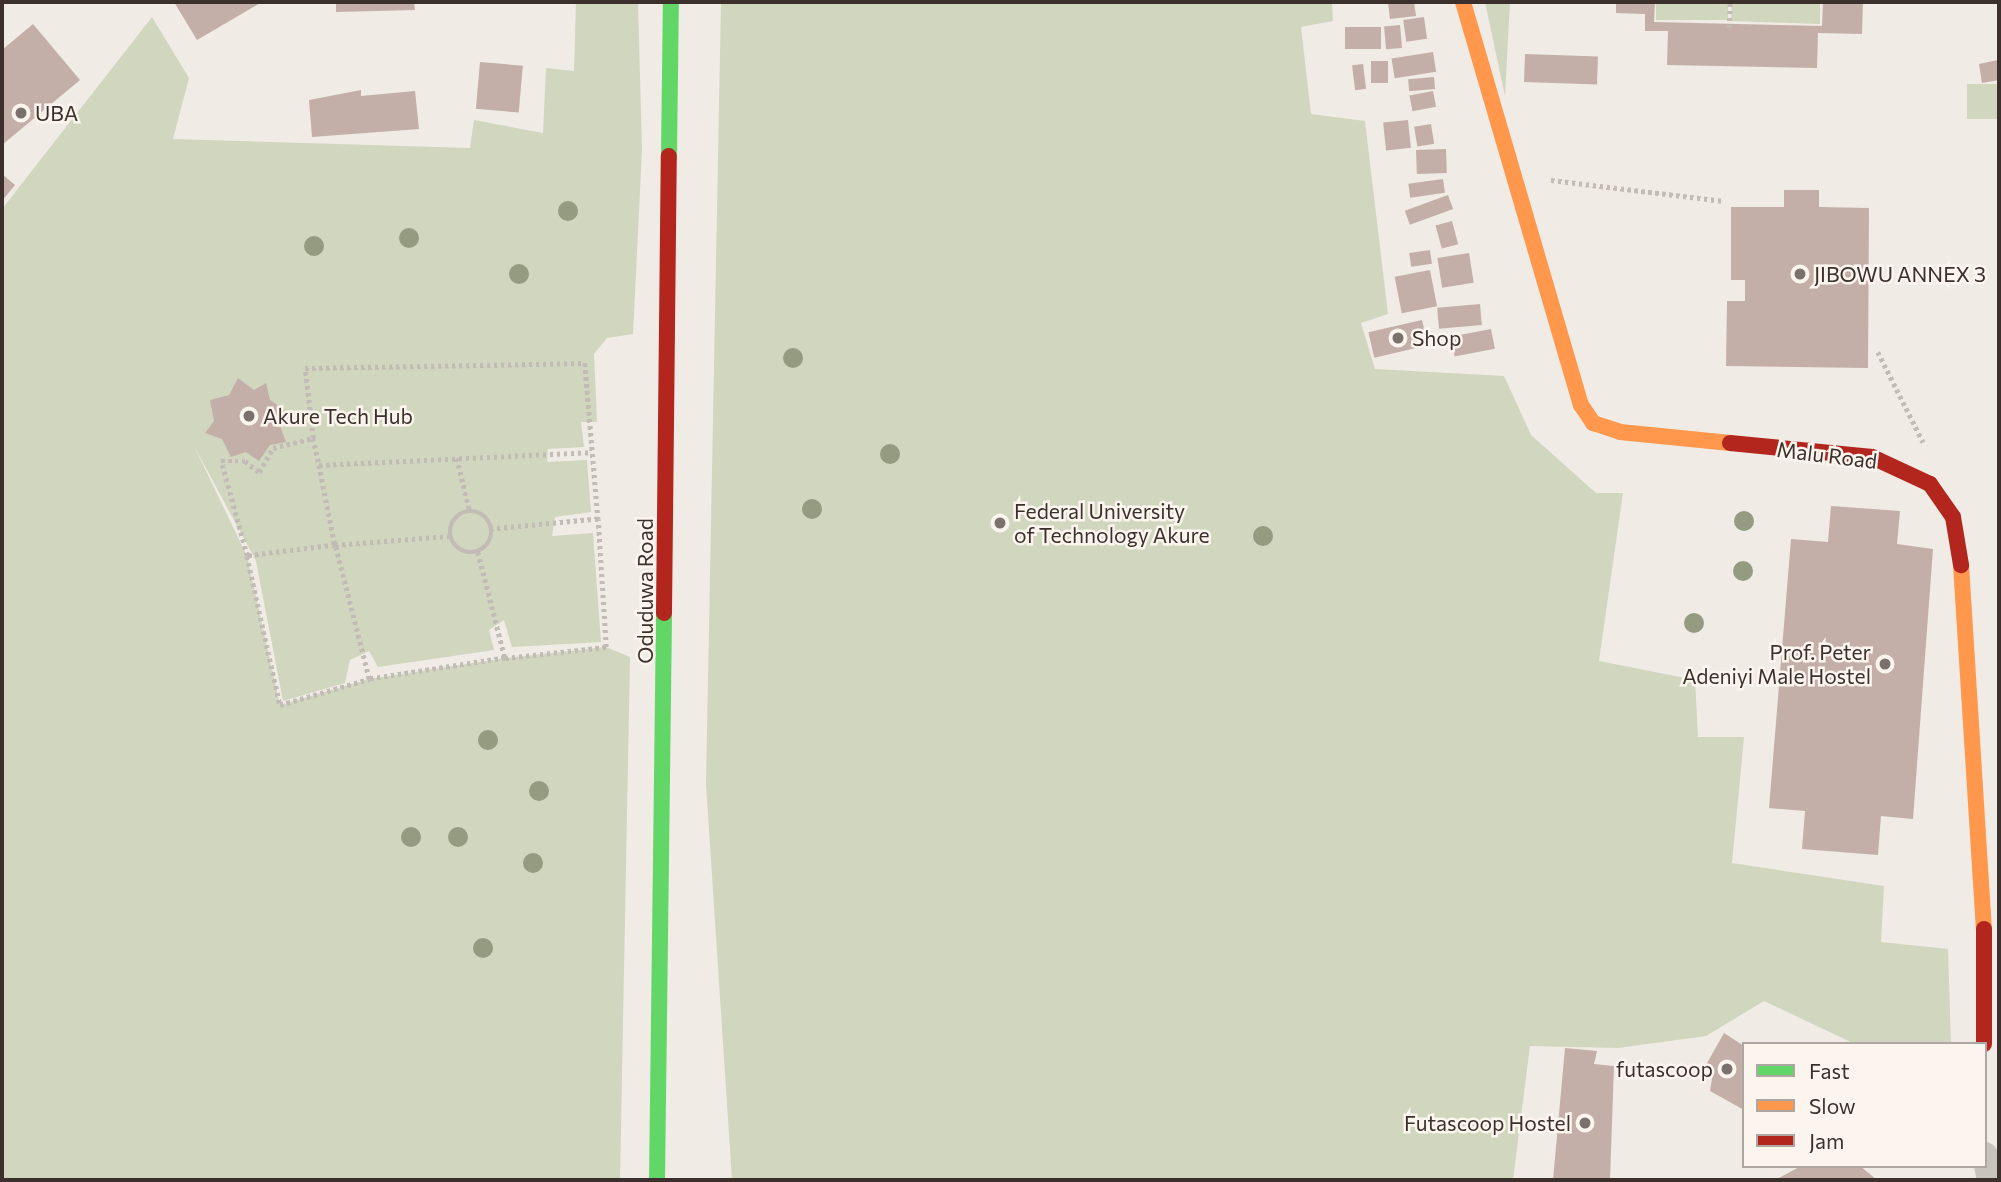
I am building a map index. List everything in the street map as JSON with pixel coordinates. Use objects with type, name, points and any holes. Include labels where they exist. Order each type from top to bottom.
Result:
[{"type":"street","name":"Oduduwa Road","points":[[657,1180],[671,2]]},
{"type":"street","name":"Malu Road","points":[[1463,2],[1519,176],[1581,405],[1593,423],[1620,432],[1872,457],[1930,484]]},
{"type":"street","points":[[1930,484],[1953,517],[1961,549],[1984,1042]]},
{"type":"path","points":[[1729,28],[1730,2]]},
{"type":"path","points":[[1519,176],[1724,201]]},
{"type":"path","points":[[1878,352],[1927,450],[1930,484]]},
{"type":"path","points":[[313,438],[273,448],[259,472],[245,461],[221,461],[247,556],[279,705],[369,679],[505,658],[606,647],[586,363],[539,360],[305,368],[313,438],[334,545],[369,679]]},
{"type":"path","points":[[319,465],[591,452]]},
{"type":"path","points":[[457,458],[470,512]]},
{"type":"path","points":[[478,552],[457,550],[449,536],[452,521],[470,512],[491,521],[492,529],[478,552],[505,658]]},
{"type":"path","points":[[492,529],[597,519]]},
{"type":"path","points":[[247,556],[334,545],[449,536]]},
{"type":"green space","points":[[576,2],[638,2],[642,150],[633,334],[607,338],[594,354],[597,422],[581,422],[584,447],[548,449],[547,462],[587,460],[591,512],[555,517],[552,536],[593,533],[601,642],[512,647],[504,620],[489,630],[494,650],[378,667],[369,651],[350,660],[345,683],[283,701],[256,561],[194,446],[247,556],[280,705],[369,679],[505,658],[606,647],[630,657],[620,1180],[2,1180],[2,209],[152,17],[189,78],[173,139],[470,148],[474,120],[543,133],[546,68],[574,71]]},
{"type":"green space","points":[[721,2],[1332,2],[1333,21],[1301,27],[1311,114],[1365,121],[1388,314],[1361,323],[1375,369],[1504,376],[1531,435],[1596,493],[1623,493],[1599,661],[1695,680],[1698,737],[1744,737],[1732,863],[1884,886],[1881,942],[1948,949],[1951,1042],[1851,1042],[1764,1001],[1706,1036],[1618,1048],[1530,1046],[1513,1180],[732,1180],[706,784]]},
{"type":"green space","points":[[1485,2],[1510,2],[1505,96]]},
{"type":"green space","points":[[1656,2],[1728,2],[1728,20],[1656,20]]},
{"type":"green space","points":[[1732,2],[1820,2],[1820,24],[1731,21]]},
{"type":"green space","points":[[1967,84],[1999,84],[1999,119],[1967,119]]},
{"type":"building","points":[[174,2],[262,2],[197,40]]},
{"type":"building","points":[[336,2],[414,2],[415,10],[336,12]]},
{"type":"building","points":[[1388,2],[1414,2],[1416,16],[1390,19]]},
{"type":"building","points":[[1616,2],[1655,2],[1654,22],[1822,26],[1823,2],[1863,2],[1862,34],[1818,33],[1817,68],[1667,65],[1668,31],[1645,31],[1645,14],[1616,13]]},
{"type":"building","points":[[1424,17],[1427,39],[1406,42],[1403,20]]},
{"type":"building","name":"UBA","points":[[33,24],[80,80],[2,145],[2,50]]},
{"type":"building","points":[[1400,25],[1402,48],[1386,49],[1384,26]]},
{"type":"building","points":[[1345,27],[1381,27],[1381,49],[1345,49]]},
{"type":"building","points":[[1433,52],[1436,72],[1395,78],[1392,59]]},
{"type":"building","points":[[1525,54],[1598,57],[1597,85],[1524,82]]},
{"type":"building","points":[[1998,60],[1999,80],[1982,83],[1979,64]]},
{"type":"building","points":[[1371,61],[1388,61],[1388,83],[1371,83]]},
{"type":"building","points":[[480,62],[523,66],[519,113],[476,109]]},
{"type":"building","points":[[1363,64],[1366,89],[1355,90],[1352,65]]},
{"type":"building","points":[[1434,77],[1435,89],[1409,91],[1408,79]]},
{"type":"building","points":[[361,90],[361,96],[415,91],[419,129],[312,137],[309,100]]},
{"type":"building","points":[[1433,91],[1436,107],[1412,111],[1409,96]]},
{"type":"building","points":[[1408,120],[1411,148],[1386,150],[1383,123]]},
{"type":"building","points":[[1431,124],[1434,144],[1417,146],[1414,127]]},
{"type":"building","points":[[1446,149],[1447,173],[1417,174],[1416,150]]},
{"type":"building","points":[[2,174],[15,185],[2,201]]},
{"type":"building","points":[[1443,179],[1445,193],[1410,198],[1408,184]]},
{"type":"building","name":"JIBOWU ANNEX 3","points":[[1784,190],[1819,190],[1819,207],[1869,208],[1868,368],[1726,366],[1727,301],[1745,301],[1745,280],[1731,280],[1731,207],[1784,207]]},
{"type":"building","points":[[1448,195],[1453,209],[1410,225],[1405,211]]},
{"type":"building","points":[[1452,221],[1458,244],[1442,249],[1436,225]]},
{"type":"building","name":"Shop","points":[[1430,250],[1432,264],[1411,267],[1409,253]]},
{"type":"building","name":"Shop","points":[[1469,253],[1474,283],[1442,288],[1437,258]]},
{"type":"building","name":"Shop","points":[[1430,270],[1437,306],[1402,313],[1395,277]]},
{"type":"building","name":"Shop","points":[[1480,304],[1482,325],[1439,329],[1437,308]]},
{"type":"building","name":"Shop","points":[[1422,320],[1428,345],[1374,358],[1368,332]]},
{"type":"building","name":"Shop","points":[[1491,329],[1495,349],[1455,356],[1451,337]]},
{"type":"building","name":"Akure Tech Hub","points":[[238,378],[254,390],[266,383],[270,400],[288,412],[279,423],[286,442],[270,445],[259,461],[246,452],[231,457],[222,439],[205,433],[214,421],[210,400],[229,395]]},
{"type":"building","points":[[1831,506],[1900,511],[1897,544],[1933,549],[1913,819],[1881,816],[1878,855],[1802,849],[1805,811],[1769,808],[1791,539],[1828,542]]},
{"type":"building","name":"futascoop","points":[[1724,1033],[1742,1045],[1742,1109],[1710,1091],[1713,1073],[1706,1065]]},
{"type":"building","name":"Futascoop Hostel","points":[[1565,1048],[1597,1051],[1594,1064],[1614,1066],[1610,1180],[1553,1180]]},
{"type":"building","points":[[1797,1168],[1862,1168],[1877,1180],[1775,1180]]},
{"type":"traffic: fast","points":[[669,156],[671,2]]},
{"type":"traffic: fast","points":[[657,1180],[664,613]]},
{"type":"traffic: slow","points":[[1463,2],[1581,405],[1593,423],[1620,432],[1730,443]]},
{"type":"traffic: slow","points":[[1961,565],[1984,929]]},
{"type":"traffic: jam","points":[[664,613],[669,156]]},
{"type":"traffic: jam","points":[[1730,443],[1872,457],[1930,484],[1953,517],[1961,565]]},
{"type":"traffic: jam","points":[[1984,929],[1984,1042]]},
{"type":"place","name":"UBA","points":[[21,113]]},
{"type":"place","name":"JIBOWU ANNEX 3","points":[[1800,274]]},
{"type":"place","name":"Shop","points":[[1398,338]]},
{"type":"place","name":"Akure Tech Hub","points":[[249,416]]},
{"type":"place","name":"Federal University of Technology Akure","points":[[1000,523]]},
{"type":"place","name":"Prof. Peter Adeniyi Male Hostel","points":[[1885,664]]},
{"type":"place","name":"futascoop","points":[[1727,1069]]},
{"type":"place","name":"Futascoop Hostel","points":[[1585,1123]]}]
